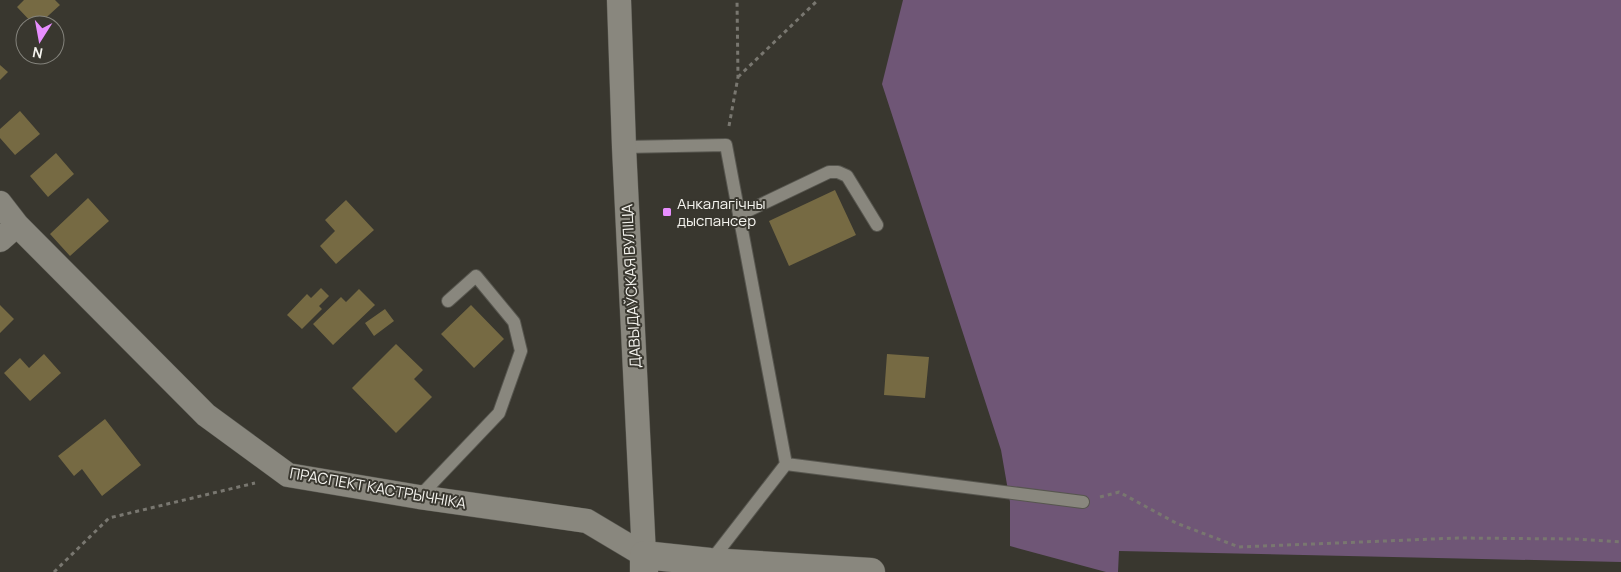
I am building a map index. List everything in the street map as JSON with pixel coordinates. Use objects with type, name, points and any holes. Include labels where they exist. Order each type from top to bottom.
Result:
[{"type":"street","name":"ДАВЫДАЎСКАЯ ВУЛІЦА","points":[[619,0],[624,147],[644,563]]},
{"type":"street","name":"ПРАСПЕКТ КАСТРЫЧНІКА","points":[[0,203],[9,233],[206,415],[288,475],[419,497],[587,520],[644,563]]},
{"type":"street","points":[[644,563],[710,562],[871,572]]},
{"type":"lane","points":[[624,147],[726,145],[786,464],[710,562]]},
{"type":"lane","points":[[739,215],[829,172],[838,172],[846,176],[877,225]]},
{"type":"lane","points":[[419,497],[500,413],[521,351],[514,322],[476,276],[448,301]]},
{"type":"lane","points":[[786,464],[1083,502]]},
{"type":"path","points":[[726,145],[738,77],[737,0]]},
{"type":"path","points":[[738,77],[818,0]]},
{"type":"path","points":[[54,572],[109,518],[288,475]]},
{"type":"path","points":[[1083,502],[1119,492],[1176,523],[1239,547],[1458,538],[1574,539],[1621,542]]},
{"type":"shaded area","points":[[903,0],[1621,0],[1621,562],[1119,551],[1118,572],[1106,572],[1010,546],[1010,502],[1001,450],[882,84]]},
{"type":"building","points":[[24,0],[55,0],[60,5],[49,15],[25,15],[17,7]]},
{"type":"building","points":[[0,65],[8,72],[0,80]]},
{"type":"building","points":[[20,111],[40,134],[15,155],[0,138],[0,129]]},
{"type":"building","points":[[56,153],[74,174],[48,197],[30,176]]},
{"type":"building","points":[[835,190],[856,235],[789,266],[769,221]]},
{"type":"building","points":[[88,198],[109,221],[70,256],[50,234]]},
{"type":"building","points":[[346,200],[374,230],[336,264],[320,246],[335,231],[325,220]]},
{"type":"building","points":[[321,288],[329,296],[319,306],[322,309],[302,329],[287,315],[307,294],[311,298]]},
{"type":"building","points":[[359,289],[375,305],[333,345],[313,324],[341,297],[346,302]]},
{"type":"building","points":[[0,305],[14,319],[0,333]]},
{"type":"building","points":[[471,305],[504,339],[474,368],[441,334]]},
{"type":"building","points":[[385,309],[394,321],[374,336],[365,323]]},
{"type":"building","points":[[396,344],[423,370],[414,379],[432,397],[396,433],[352,388]]},
{"type":"building","points":[[44,354],[61,373],[30,401],[4,373],[20,358],[29,368]]},
{"type":"building","points":[[887,354],[929,357],[925,398],[884,395]]},
{"type":"building","points":[[105,419],[141,465],[102,496],[82,469],[74,476],[58,456]]},
{"type":"place","name":"Анкалагічны дыспансер","points":[[667,212]]}]
